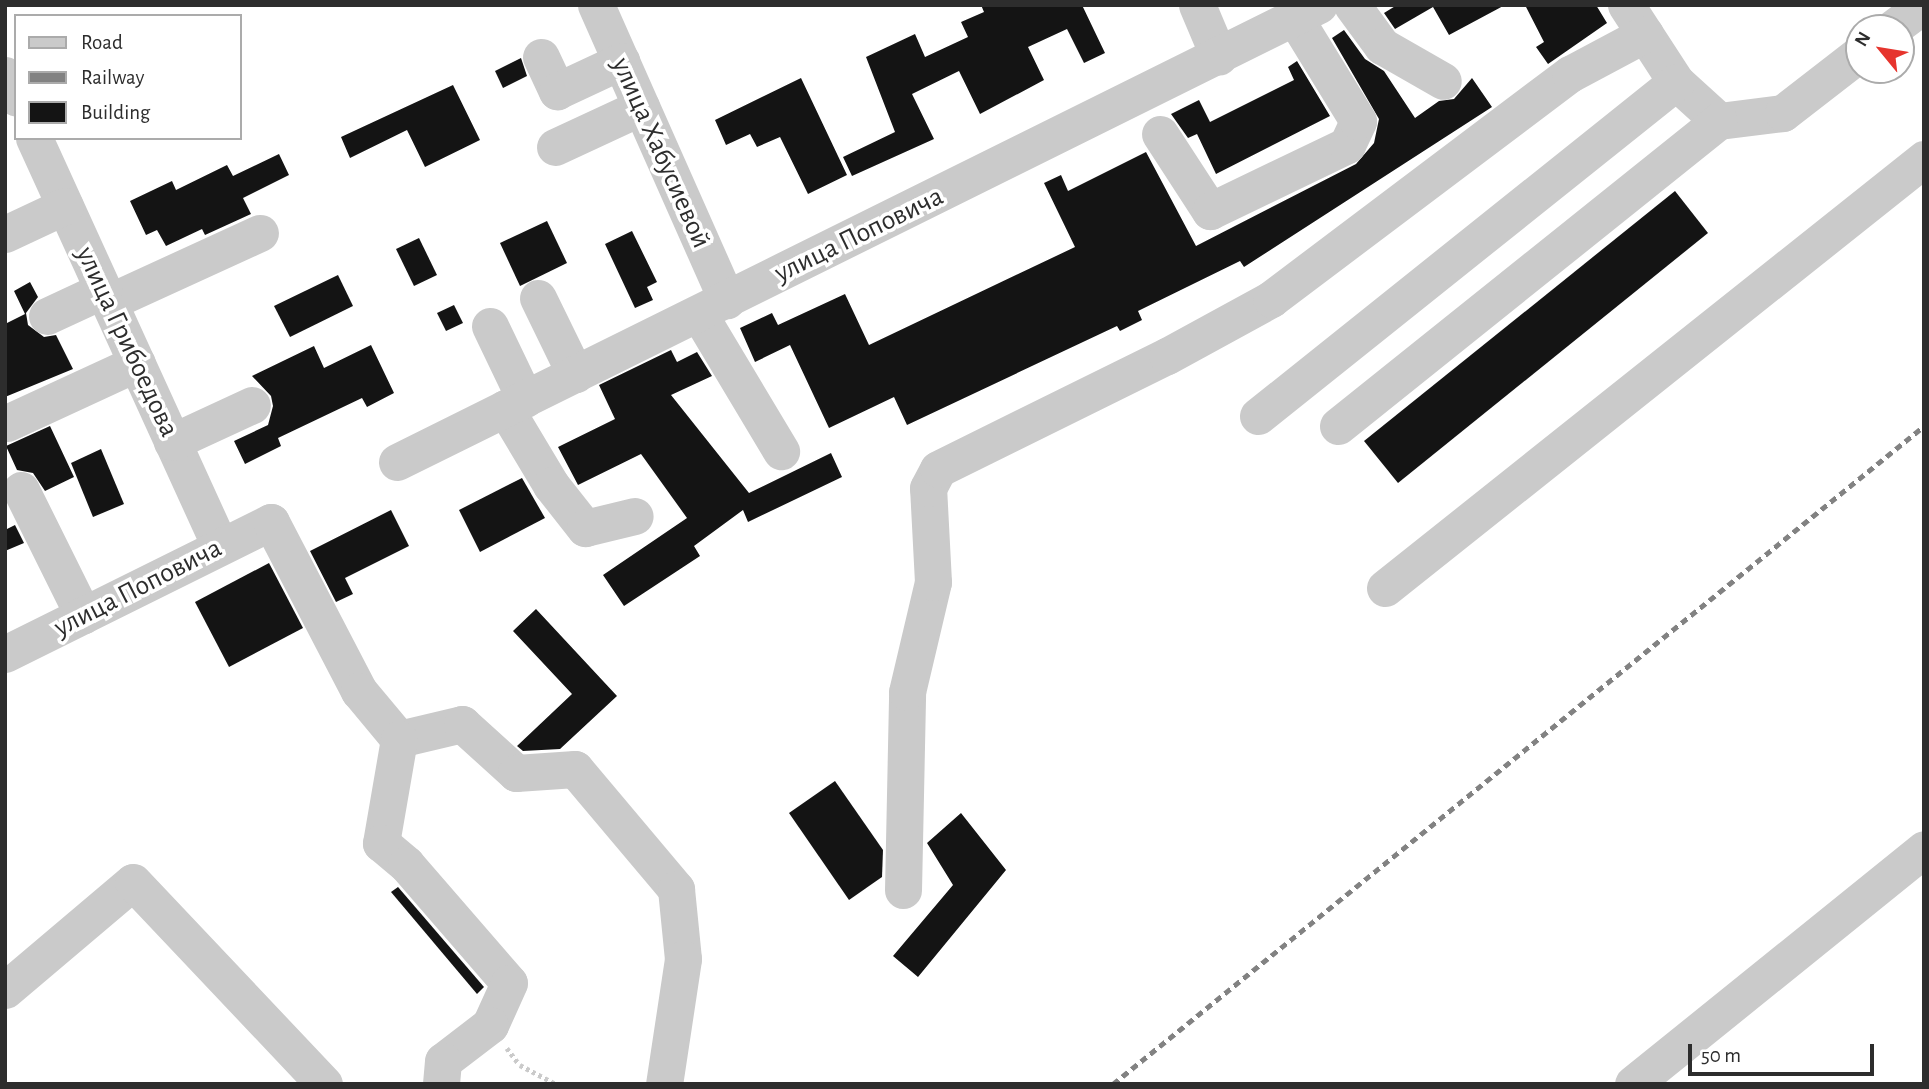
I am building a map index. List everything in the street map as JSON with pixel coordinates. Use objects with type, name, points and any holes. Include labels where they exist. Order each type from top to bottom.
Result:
[{"type":"street","name":"улица Хабусиевой","points":[[596,5],[641,107],[713,307],[781,451]]},
{"type":"street","points":[[1197,5],[1219,57]]},
{"type":"street","points":[[1352,5],[1382,46],[1443,81]]},
{"type":"street","points":[[1160,134],[1210,211],[1347,145],[1358,121],[1307,11]]},
{"type":"street","name":"улица Поповича","points":[[397,462],[1219,57],[1307,11]]},
{"type":"street","points":[[903,890],[907,692],[933,582],[928,488],[938,469],[1167,356],[1270,299],[1570,74],[1635,20],[1676,82],[1720,121]]},
{"type":"street","points":[[541,57],[557,91],[621,61]]},
{"type":"street","points":[[1338,426],[1720,121],[1783,113],[1845,65]]},
{"type":"street","points":[[5,75],[14,95]]},
{"type":"street","points":[[1258,415],[1676,82]]},
{"type":"street","points":[[555,146],[641,107]]},
{"type":"street","name":"улица Грибоедова","points":[[35,140],[220,546]]},
{"type":"street","points":[[1385,588],[1924,159]]},
{"type":"street","points":[[5,234],[65,206]]},
{"type":"street","points":[[47,316],[106,296],[260,233]]},
{"type":"street","points":[[538,298],[575,374]]},
{"type":"street","points":[[490,326],[515,403],[551,485],[585,528],[635,516]]},
{"type":"street","points":[[7,423],[137,363]]},
{"type":"street","points":[[172,442],[252,405]]},
{"type":"street","points":[[21,490],[83,615]]},
{"type":"street","name":"улица Поповича","points":[[5,654],[271,522],[359,691],[399,739]]},
{"type":"street","points":[[441,1084],[443,1061],[490,1025],[509,983],[406,864],[381,843],[399,739],[462,724],[516,773],[575,769],[676,889],[684,959],[664,1084]]},
{"type":"street","points":[[1633,1084],[1924,849]]},
{"type":"street","points":[[5,990],[133,882],[324,1084]]},
{"type":"path","points":[[490,1025],[520,1065],[556,1084]]},
{"type":"building","points":[[981,5],[1082,5],[1105,53],[1084,63],[1067,29],[1028,47],[1044,80],[980,114],[959,71],[912,94],[934,139],[852,176],[843,157],[895,132],[866,57],[915,34],[925,57],[968,37],[961,22],[984,12]]},
{"type":"building","points":[[1397,5],[1505,5],[1449,35],[1433,7],[1395,29],[1384,13]]},
{"type":"building","points":[[1525,5],[1596,5],[1607,23],[1548,64],[1536,47],[1544,42]]},
{"type":"building","points":[[1344,30],[1365,59],[1384,71],[1415,118],[1439,101],[1454,99],[1472,78],[1492,107],[1244,267],[1240,261],[1138,311],[1142,320],[1120,331],[1117,326],[907,425],[894,397],[829,428],[790,345],[755,362],[740,328],[772,313],[778,325],[845,294],[869,345],[1075,247],[1044,183],[1061,175],[1068,191],[1146,152],[1196,246],[1356,164],[1374,143],[1379,119],[1332,38]]},
{"type":"building","points":[[521,58],[527,76],[503,88],[495,71]]},
{"type":"building","points":[[1297,61],[1330,116],[1216,174],[1197,134],[1188,138],[1171,114],[1199,100],[1210,122],[1294,80],[1288,67]]},
{"type":"building","points":[[801,78],[847,175],[808,194],[780,137],[757,147],[750,134],[726,145],[715,120]]},
{"type":"building","points":[[453,85],[480,140],[425,167],[407,130],[350,158],[341,137]]},
{"type":"building","points":[[279,154],[289,175],[243,198],[251,214],[205,235],[202,229],[166,246],[157,230],[146,235],[130,201],[172,181],[176,190],[227,165],[233,176]]},
{"type":"building","points":[[1675,191],[1708,233],[1398,483],[1364,441]]},
{"type":"building","points":[[547,221],[567,263],[520,286],[500,243]]},
{"type":"building","points":[[632,231],[657,282],[647,287],[653,300],[635,308],[605,244]]},
{"type":"building","points":[[419,238],[437,275],[414,286],[396,249]]},
{"type":"building","points":[[338,275],[353,306],[290,337],[274,306]]},
{"type":"building","points":[[30,282],[38,297],[26,313],[28,325],[44,337],[56,335],[73,369],[5,397],[5,324],[25,314],[14,291]]},
{"type":"building","points":[[454,305],[463,323],[446,331],[437,313]]},
{"type":"building","points":[[371,345],[394,393],[367,407],[362,398],[278,438],[281,446],[245,464],[234,441],[268,425],[273,406],[271,396],[252,376],[314,346],[324,368]]},
{"type":"building","points":[[671,350],[677,362],[697,352],[712,376],[671,395],[749,493],[831,453],[842,477],[748,522],[743,510],[694,546],[700,556],[624,606],[603,575],[687,518],[641,454],[578,485],[558,447],[615,419],[599,385]]},
{"type":"building","points":[[50,426],[74,477],[45,491],[33,473],[17,470],[6,446]]},
{"type":"building","points":[[101,449],[124,504],[93,517],[71,463]]},
{"type":"building","points":[[522,478],[545,518],[480,552],[459,510]]},
{"type":"building","points":[[391,510],[409,546],[345,578],[353,594],[336,602],[310,551]]},
{"type":"building","points":[[15,525],[24,543],[5,551],[5,530]]},
{"type":"building","points":[[269,563],[303,628],[229,667],[195,602]]},
{"type":"building","points":[[536,609],[617,696],[560,749],[523,751],[517,746],[572,694],[513,631]]},
{"type":"building","points":[[835,781],[883,850],[882,877],[849,900],[789,813]]},
{"type":"building","points":[[961,813],[1006,870],[918,977],[893,956],[953,885],[927,843]]},
{"type":"building","points":[[398,887],[484,987],[477,994],[391,892]]},
{"type":"railway","points":[[1113,1084],[1924,426]]}]
